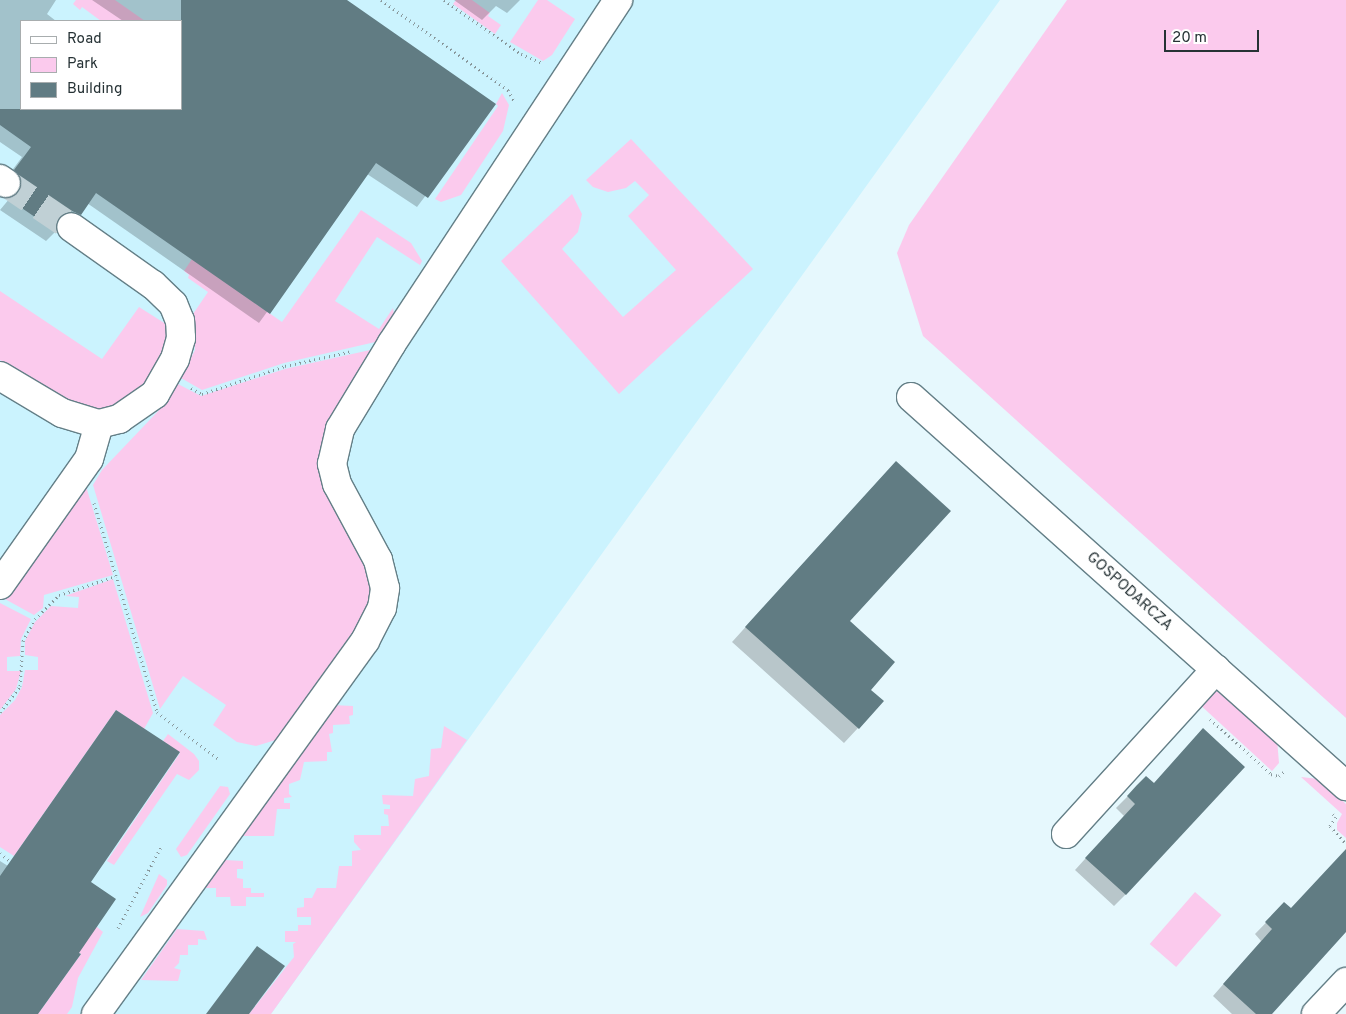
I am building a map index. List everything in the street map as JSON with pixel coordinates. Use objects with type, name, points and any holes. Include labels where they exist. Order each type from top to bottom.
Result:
[{"type":"street","points":[[96,1014],[365,641],[382,608],[385,588],[378,560],[337,484],[332,464],[340,429],[392,343],[618,0]]},
{"type":"street","points":[[0,376],[62,413],[99,424],[119,419],[155,394],[175,359],[181,338],[180,321],[167,297],[71,227]]},
{"type":"street","name":"GOSPODARCZA","points":[[911,397],[1346,786]]},
{"type":"street","points":[[0,585],[89,459],[99,424]]},
{"type":"street","points":[[1066,834],[1216,669]]},
{"type":"street","points":[[1316,1014],[1346,982]]},
{"type":"path","points":[[381,0],[508,90],[514,99],[515,110]]},
{"type":"path","points":[[444,0],[521,54],[537,62],[551,62]]},
{"type":"path","points":[[189,386],[202,394],[285,366],[392,343]]},
{"type":"path","points":[[92,496],[157,712],[220,760]]},
{"type":"path","points":[[0,712],[20,686],[23,641],[35,619],[59,595],[116,576]]},
{"type":"path","points":[[1188,699],[1266,771],[1279,776],[1285,771],[1292,778]]},
{"type":"path","points":[[1329,810],[1336,817],[1330,826],[1346,844]]},
{"type":"path","points":[[0,854],[9,860]]},
{"type":"shaded area","points":[[0,0],[1000,0],[271,1014],[0,1014]]},
{"type":"green space","points":[[76,0],[115,0],[144,20],[100,20],[82,7],[80,10],[73,4]]},
{"type":"green space","points":[[456,0],[472,0],[490,13],[488,16],[501,25],[495,34],[453,4]]},
{"type":"green space","points":[[538,0],[547,0],[575,19],[552,55],[543,61],[510,42]]},
{"type":"green space","points":[[1067,0],[1346,0],[1346,718],[923,336],[897,253],[909,225]]},
{"type":"green space","points":[[502,93],[509,105],[503,131],[461,195],[441,202],[435,199],[498,106],[496,104]]},
{"type":"green space","points":[[631,139],[753,269],[619,394],[501,261],[572,194],[582,214],[578,232],[562,249],[623,317],[676,270],[628,216],[649,195],[635,181],[626,188],[608,192],[593,187],[586,180]]},
{"type":"green space","points":[[361,210],[411,243],[422,261],[420,265],[377,237],[335,301],[379,329],[393,308],[395,320],[384,340],[284,363],[202,390],[181,378],[195,350],[193,314],[208,292],[188,278],[189,275],[184,271],[192,259],[282,322]]},
{"type":"green space","points":[[0,291],[102,359],[139,307],[169,326],[169,337],[160,359],[143,388],[124,404],[102,410],[79,407],[0,360]]},
{"type":"green space","points":[[379,348],[325,428],[318,469],[323,486],[366,566],[372,589],[368,610],[279,739],[256,746],[237,742],[213,725],[226,705],[183,676],[160,709],[93,485],[102,470],[163,406],[178,384],[201,396],[285,369]]},
{"type":"green space","points":[[85,483],[113,575],[44,595],[43,608],[34,615],[3,598]]},
{"type":"green space","points":[[113,579],[153,713],[144,729],[116,710],[14,856],[0,847],[0,715],[15,700],[22,687],[25,670],[38,670],[38,657],[25,655],[25,641],[35,622],[51,606],[78,608],[79,597],[65,596]]},
{"type":"green space","points":[[0,603],[31,619],[21,639],[20,656],[7,657],[7,671],[21,671],[16,689],[0,710]]},
{"type":"green space","points":[[1213,690],[1231,698],[1277,739],[1279,763],[1272,771],[1197,702]]},
{"type":"green space","points":[[332,705],[353,706],[353,715],[349,716],[350,724],[333,725],[333,733],[329,734],[332,752],[327,752],[327,761],[304,762],[300,780],[289,784],[289,794],[292,797],[284,798],[284,803],[290,803],[290,809],[277,809],[274,836],[241,836]]},
{"type":"green space","points":[[444,726],[467,740],[271,1014],[249,1014],[294,957],[293,944],[296,942],[285,942],[285,931],[298,931],[298,925],[311,925],[311,917],[297,917],[297,908],[304,907],[304,898],[312,898],[317,888],[336,888],[339,866],[352,866],[352,851],[361,850],[354,842],[354,835],[381,835],[381,826],[389,826],[388,815],[384,814],[384,809],[390,809],[390,805],[383,804],[382,795],[413,796],[415,779],[429,776],[431,749],[441,748]]},
{"type":"green space","points":[[168,734],[194,754],[199,761],[199,770],[189,780],[177,774],[114,865],[107,861],[180,753],[163,741]]},
{"type":"green space","points":[[1301,777],[1319,779],[1346,804],[1346,838],[1337,830],[1337,823],[1342,814]]},
{"type":"green space","points":[[220,786],[228,787],[230,794],[187,855],[181,857],[176,849]]},
{"type":"green space","points":[[225,860],[243,861],[243,869],[237,869],[237,878],[243,879],[243,888],[251,888],[251,893],[264,893],[264,897],[246,897],[246,906],[231,906],[230,897],[216,897],[216,888],[205,888]]},
{"type":"green space","points":[[159,874],[167,880],[167,885],[148,913],[140,917]]},
{"type":"green space","points":[[1195,892],[1221,915],[1176,967],[1150,944]]},
{"type":"green space","points":[[97,927],[103,932],[78,978],[72,1007],[67,1014],[38,1014],[81,954],[54,936]]},
{"type":"green space","points":[[177,929],[204,931],[207,940],[198,939],[198,945],[188,945],[188,955],[180,955],[179,963],[174,968],[181,970],[178,981],[141,980]]},
{"type":"building","points":[[181,0],[347,0],[496,104],[428,198],[376,163],[270,314],[96,193],[81,215],[72,211],[59,218],[57,232],[7,198],[19,191],[20,177],[14,170],[31,147],[0,125],[0,109],[182,110]]},
{"type":"building","points":[[896,461],[951,511],[850,621],[895,662],[871,690],[884,701],[859,729],[745,627]]},
{"type":"building","points":[[116,710],[180,752],[91,882],[116,899],[79,953],[81,954],[38,1014],[0,1014],[0,876]]},
{"type":"building","points":[[1203,728],[1245,767],[1126,895],[1085,858],[1135,804],[1127,796],[1146,776],[1154,783]]},
{"type":"building","points":[[1346,849],[1346,932],[1272,1014],[1256,1014],[1223,984],[1272,929],[1265,922],[1284,902],[1291,908]]},
{"type":"building","points":[[257,946],[285,966],[249,1014],[206,1014]]},
{"type":"tunnel","points":[[6,183],[71,227]]}]
